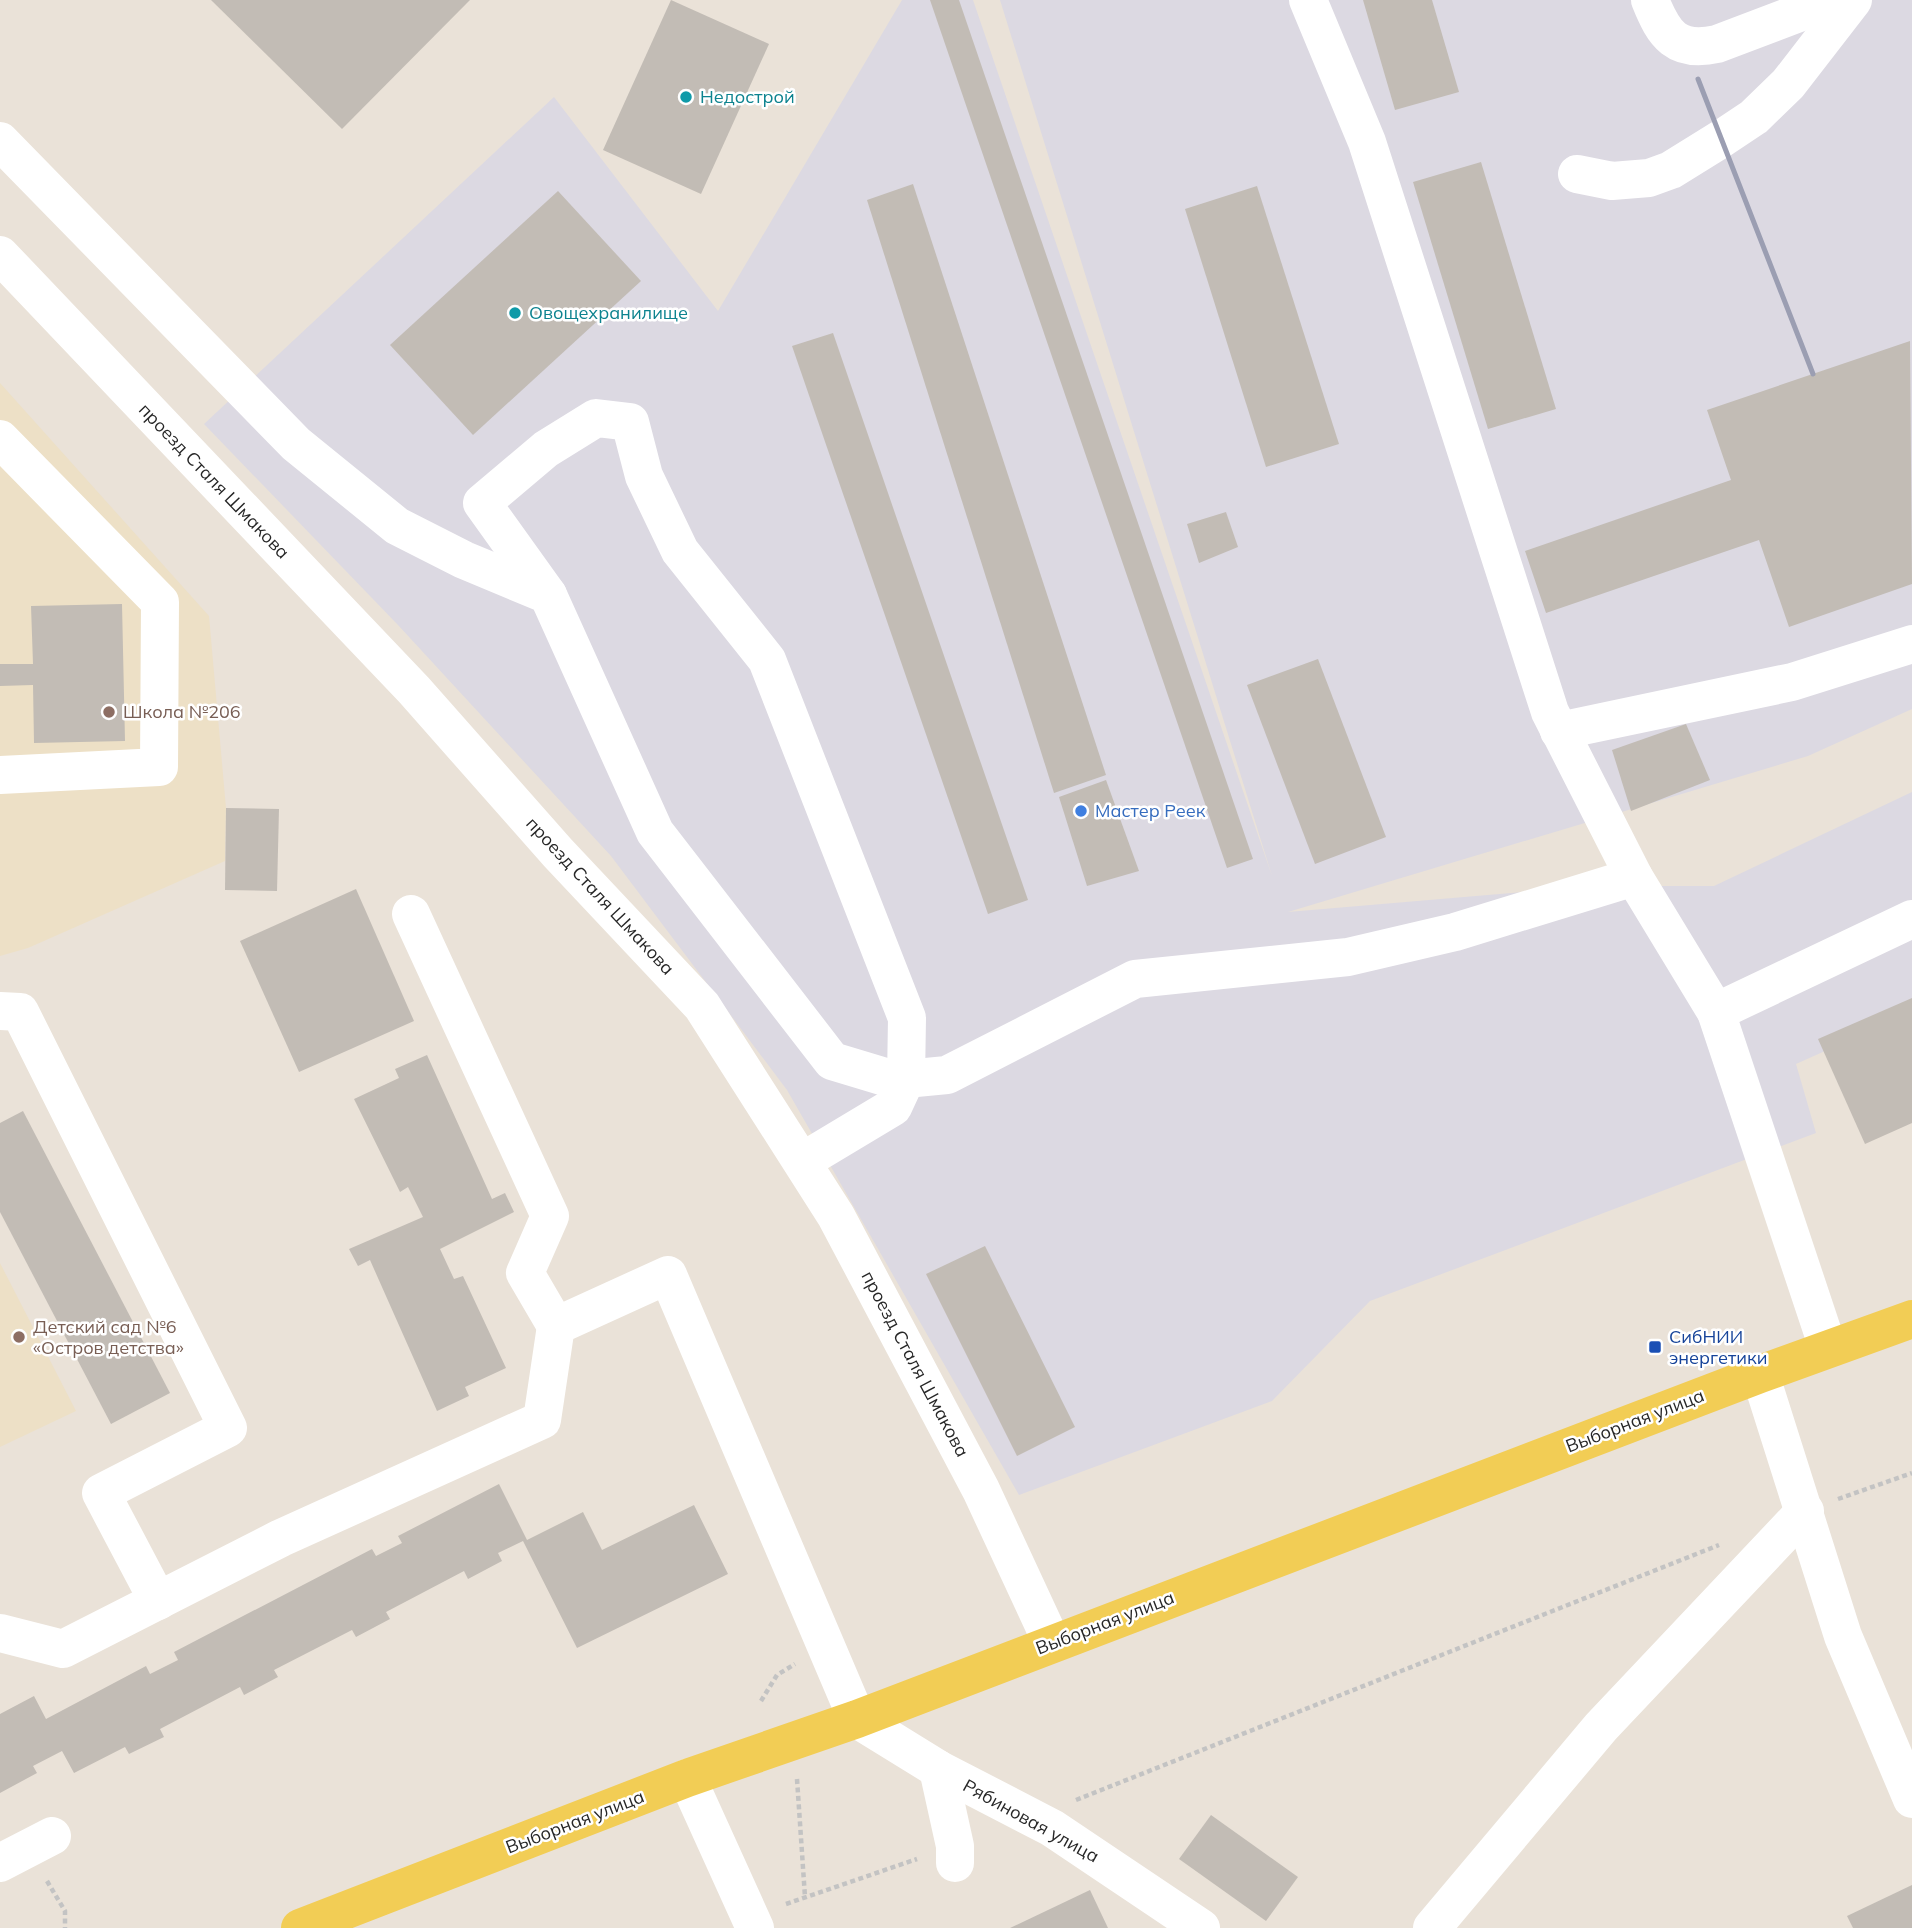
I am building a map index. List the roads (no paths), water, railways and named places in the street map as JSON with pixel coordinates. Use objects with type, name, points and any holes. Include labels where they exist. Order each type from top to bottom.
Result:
[{"type":"main road","name":"Выборная улица","points":[[302,1928],[687,1778],[857,1719],[1828,1348],[1912,1319]]},
{"type":"street","points":[[1308,0],[1367,142],[1549,712],[1634,877],[1716,1012],[1828,1348]]},
{"type":"street","points":[[1650,0],[1660,24],[1674,41],[1697,49],[1833,0]]},
{"type":"street","points":[[1577,174],[1612,181],[1649,178],[1671,170],[1721,139],[1754,117],[1788,84],[1853,0]]},
{"type":"street","points":[[0,141],[296,444],[397,526],[464,560],[548,595]]},
{"type":"street","name":"проезд Сталя Шмакова","points":[[0,255],[414,690],[558,853],[702,1006],[803,1161],[981,1490],[1052,1643]]},
{"type":"street","points":[[803,1161],[893,1107],[906,1079],[907,1018],[767,660],[680,551],[644,475],[630,422],[596,418],[546,449],[482,503],[548,595],[655,832],[832,1061],[895,1080],[906,1079],[947,1075],[1135,979],[1348,957],[1479,925],[1634,877]]},
{"type":"street","points":[[0,439],[160,602],[159,766],[0,775]]},
{"type":"street","points":[[1559,731],[1792,682],[1912,644]]},
{"type":"street","points":[[0,1633],[63,1649],[281,1538],[542,1420],[556,1325],[525,1273],[550,1216],[411,914]]},
{"type":"street","points":[[1716,1012],[1912,919]]},
{"type":"street","points":[[0,1011],[20,1012],[228,1428],[101,1493],[158,1601]]},
{"type":"street","points":[[556,1325],[668,1275],[857,1719]]},
{"type":"street","points":[[1760,1374],[1843,1636],[1912,1799]]},
{"type":"street","points":[[1432,1928],[1601,1727],[1805,1511]]},
{"type":"street","name":"Рябиновая улица","points":[[857,1719],[937,1769],[1031,1818],[1154,1894],[1201,1928]]},
{"type":"street","points":[[937,1769],[955,1855]]},
{"type":"street","points":[[687,1778],[752,1922]]},
{"type":"railway","points":[[1698,79],[1813,374]]},
{"type":"place","name":"Недострой","points":[[686,97]]},
{"type":"place","name":"Овощехранилище","points":[[515,313]]},
{"type":"place","name":"Школа №206","points":[[109,712]]},
{"type":"place","name":"Мастер Реек","points":[[1081,811]]},
{"type":"place","name":"Детский сад №6 «Остров детства»","points":[[19,1337]]},
{"type":"place","name":"СибНИИ энергетики","points":[[1655,1347]]}]
